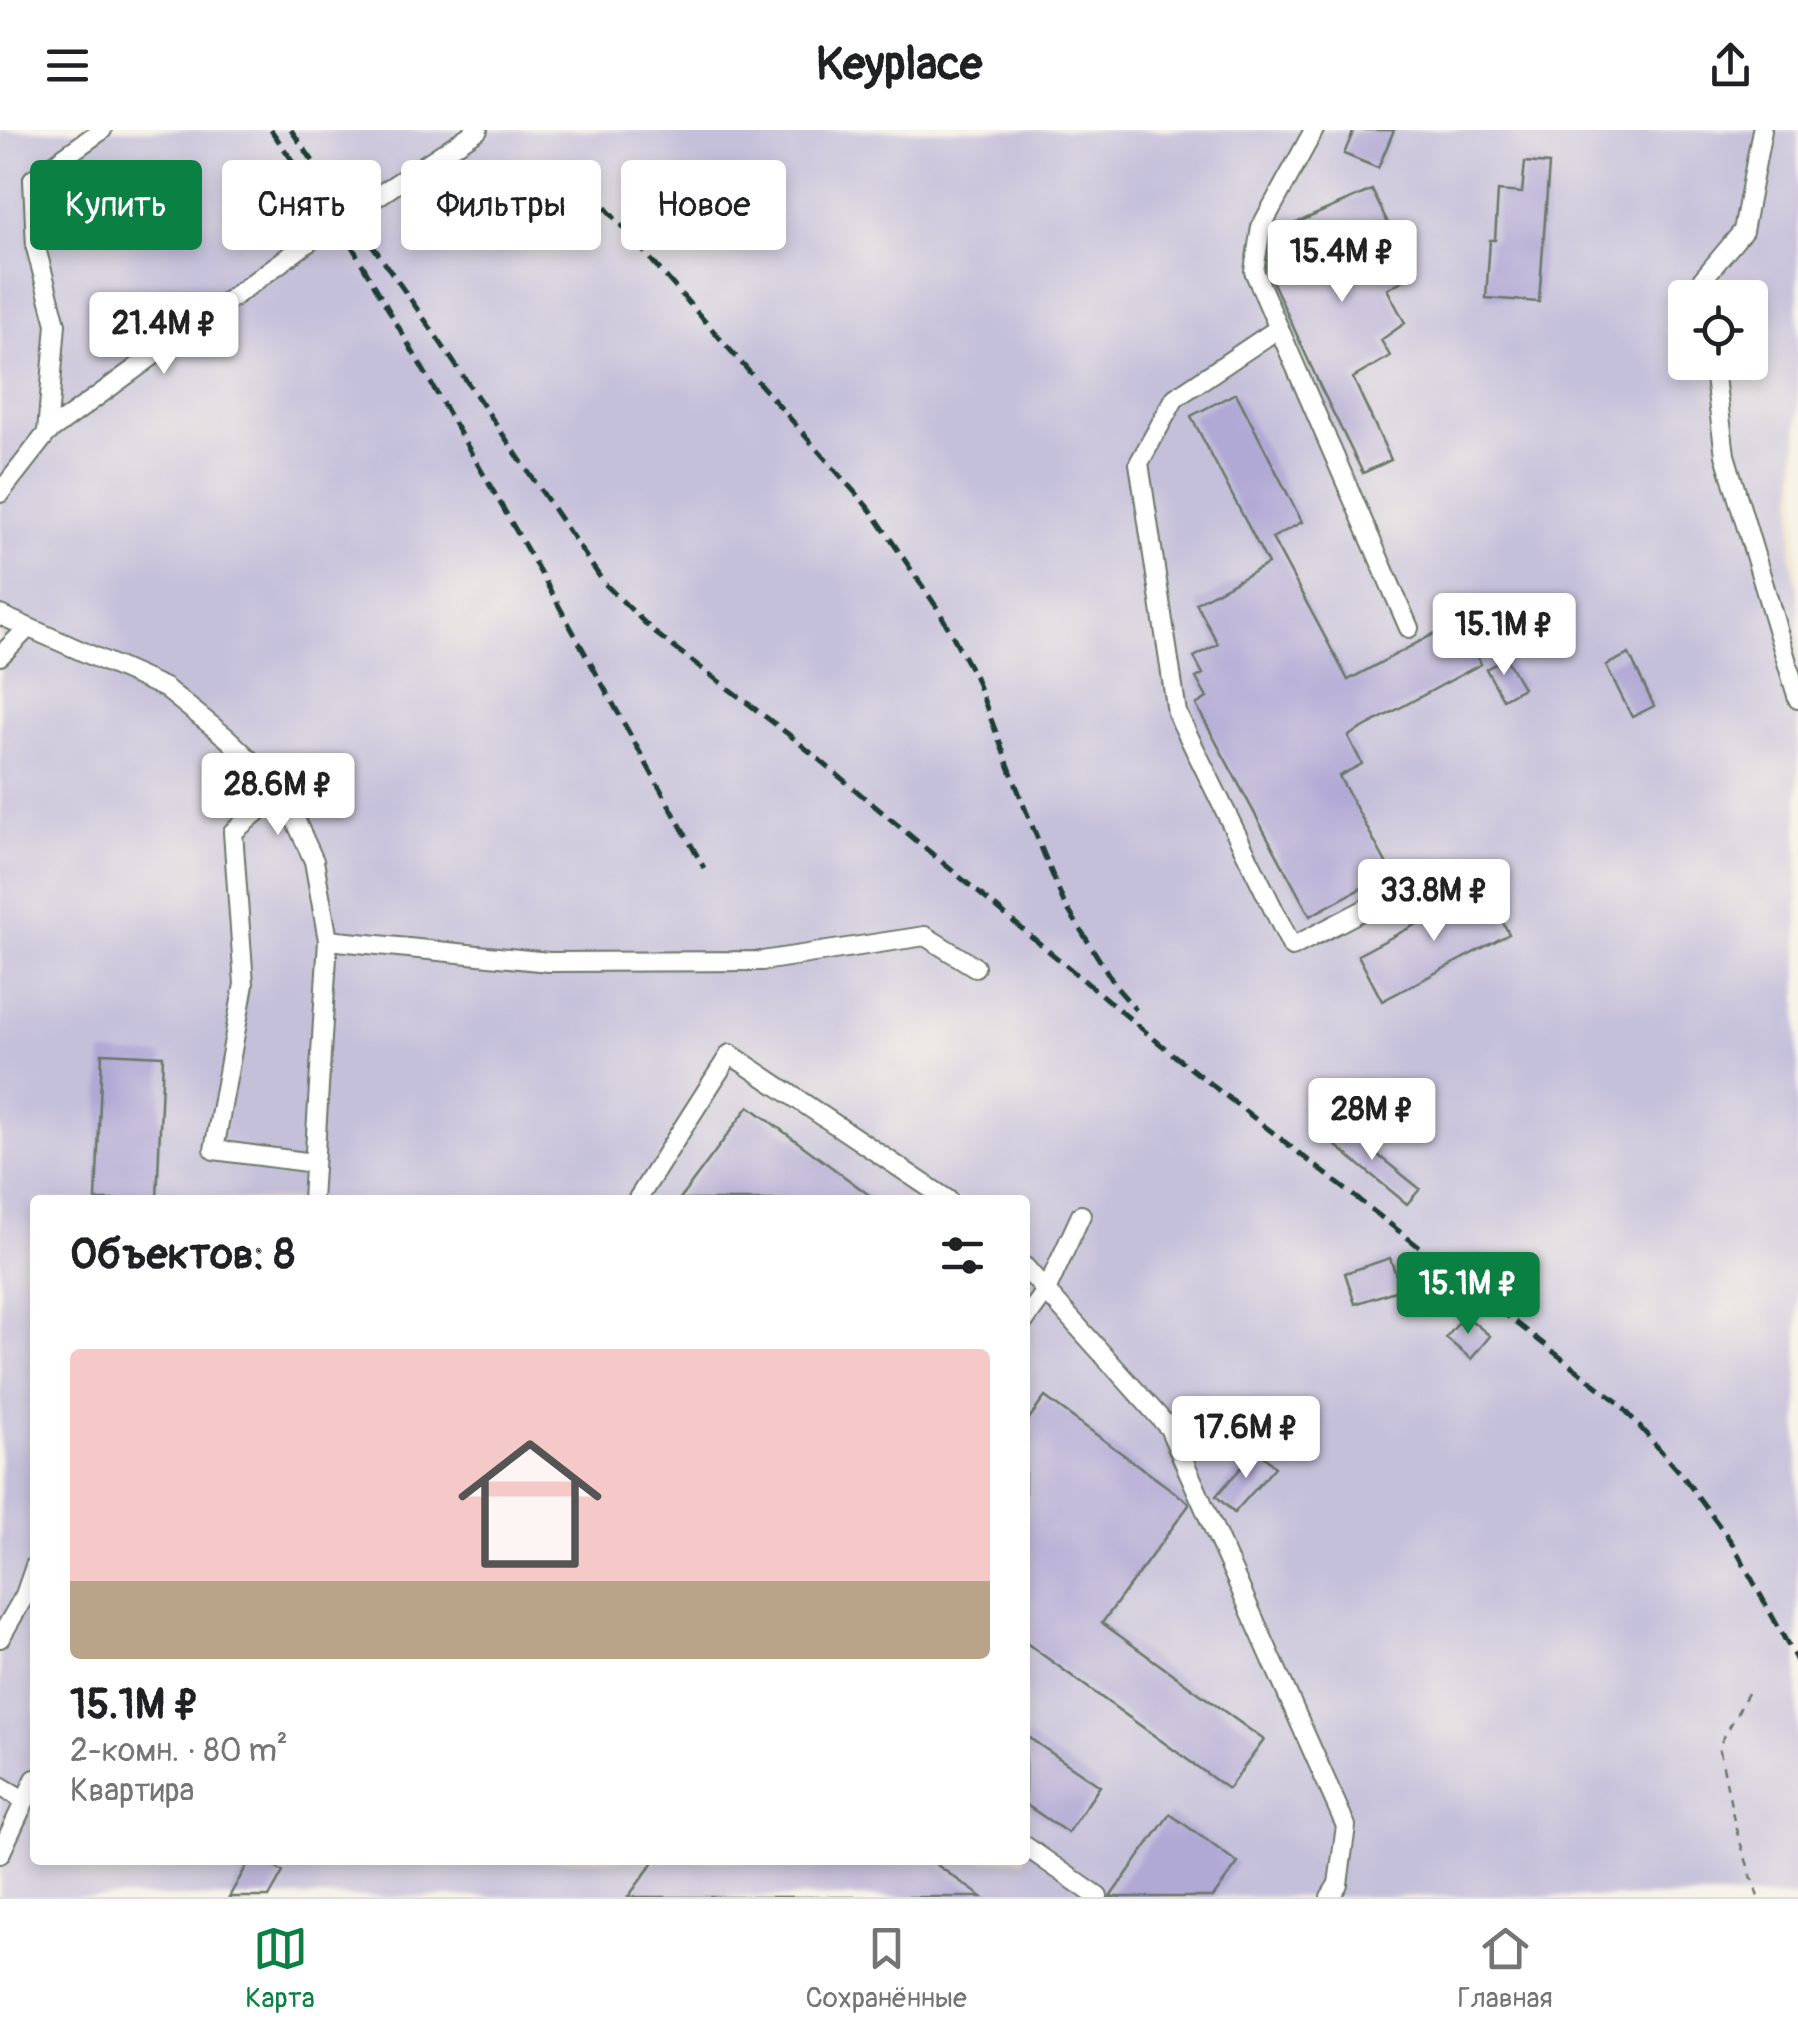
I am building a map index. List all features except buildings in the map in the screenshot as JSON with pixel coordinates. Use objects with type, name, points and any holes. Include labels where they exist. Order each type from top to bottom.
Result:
[{"type":"street","points":[[47,433],[56,324],[36,248],[34,180],[102,130]]},
{"type":"street","points":[[0,493],[47,433],[310,241],[478,130]]},
{"type":"street","points":[[1314,130],[1261,227],[1254,271],[1409,628]]},
{"type":"street","points":[[1702,280],[1742,231],[1762,130]]},
{"type":"street","points":[[1279,328],[1175,398],[1139,463],[1177,713],[1292,947],[1435,873]]},
{"type":"street","points":[[1715,380],[1725,455],[1798,699]]},
{"type":"street","points":[[0,615],[166,688],[282,790],[314,860],[328,940],[312,1195]]},
{"type":"street","points":[[0,656],[28,628]]},
{"type":"street","points":[[282,790],[233,832],[244,984],[214,1150],[314,1164]]},
{"type":"street","points":[[328,940],[548,962],[762,961],[925,936],[975,967]]},
{"type":"street","points":[[640,1195],[730,1054],[941,1195]]},
{"type":"street","points":[[1030,1313],[1046,1291],[1081,1215]]},
{"type":"street","points":[[1030,1273],[1169,1428],[1346,1826],[1338,1884],[1330,1897]]},
{"type":"street","points":[[0,1638],[30,1581]]},
{"type":"street","points":[[0,1786],[24,1800]]},
{"type":"street","points":[[0,1854],[30,1789]]},
{"type":"street","points":[[1030,1849],[1098,1897]]},
{"type":"path","points":[[1748,1693],[1719,1746],[1735,1826],[1758,1897]]},
{"type":"shaded area","points":[[0,130],[1798,130],[1798,413],[1791,559],[1798,587],[1798,1897],[0,1897]]},
{"type":"railway","points":[[271,130],[350,243],[544,579],[704,868]]},
{"type":"railway","points":[[291,130],[604,583],[654,632],[792,737],[1171,1053],[1619,1403],[1682,1475],[1732,1543],[1798,1663]]},
{"type":"railway","points":[[601,203],[872,512],[938,609],[975,677],[1064,903],[1117,988],[1136,1010]]}]
